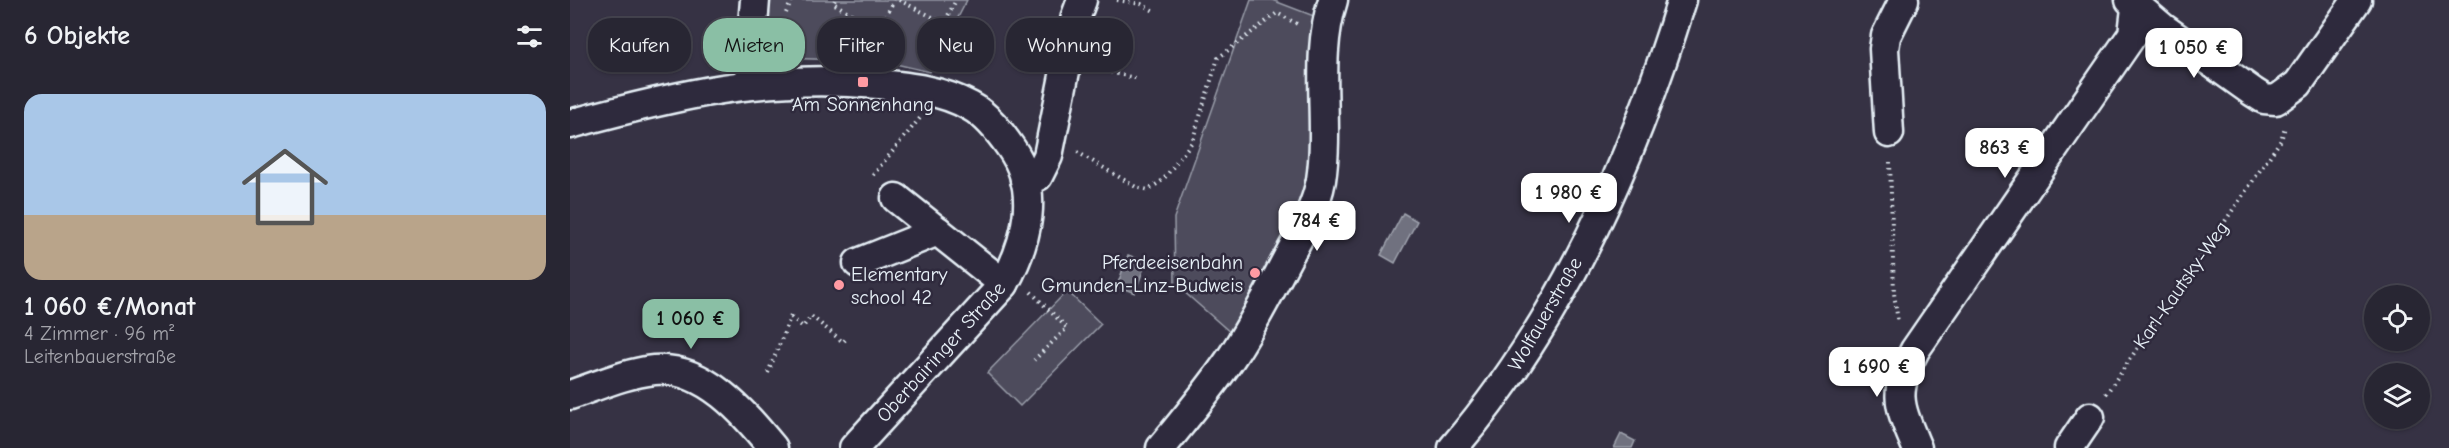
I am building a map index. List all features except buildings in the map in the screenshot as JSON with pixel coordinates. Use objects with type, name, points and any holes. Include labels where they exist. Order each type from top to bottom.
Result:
[{"type":"street","points":[[751,83],[750,63],[755,0]]},
{"type":"street","points":[[1025,180],[1038,176],[1048,156],[1076,16],[1082,0]]},
{"type":"street","points":[[1161,448],[1231,358],[1258,314],[1312,209],[1320,182],[1323,145],[1324,38],[1333,0]]},
{"type":"street","name":"Wolfauerstraße","points":[[1453,448],[1521,360],[1556,302],[1632,142],[1659,76],[1682,0]]},
{"type":"street","points":[[1889,133],[1884,49],[1886,36],[1904,0]]},
{"type":"street","points":[[2134,2],[2163,28],[2282,110],[2357,0]]},
{"type":"street","points":[[1917,448],[1901,411],[1902,374],[1915,350],[2133,34],[2134,2]]},
{"type":"street","name":"Oberbairinger Straße","points":[[570,124],[698,91],[751,83],[863,82],[922,88],[950,96],[971,106],[1000,133],[1016,156],[1025,180],[1028,206],[1026,233],[1014,285],[854,448]]},
{"type":"street","points":[[896,198],[1014,285]]},
{"type":"street","points":[[858,263],[938,231]]},
{"type":"street","points":[[570,395],[655,370],[686,373],[715,389],[739,410],[774,448]]},
{"type":"street","points":[[2068,448],[2090,417]]},
{"type":"path","points":[[786,13],[792,0]]},
{"type":"path","points":[[835,0],[833,3],[879,30],[894,0]]},
{"type":"path","points":[[899,0],[934,18]]},
{"type":"path","points":[[947,18],[956,0]]},
{"type":"path","points":[[1117,0],[1141,4],[1154,11]]},
{"type":"path","points":[[1073,150],[1136,187],[1149,190],[1169,173],[1192,142],[1218,58],[1277,13]]},
{"type":"path","points":[[1109,72],[1139,79]]},
{"type":"path","points":[[873,175],[927,110]]},
{"type":"path","name":"Karl-Kautsky-Weg","points":[[2090,417],[2281,140],[2282,110]]},
{"type":"path","points":[[1889,133],[1894,293]]},
{"type":"path","points":[[1014,285],[1066,328],[1034,360]]},
{"type":"path","points":[[768,373],[792,315],[803,327],[812,316],[843,342],[846,339]]},
{"type":"shaded area","points":[[768,0],[967,0],[958,18],[917,18],[917,69],[905,66],[905,18],[817,18],[817,59],[805,59],[805,18],[767,18]]},
{"type":"shaded area","points":[[1251,0],[1272,0],[1319,18],[1313,170],[1297,219],[1231,333],[1175,284],[1174,218]]},
{"type":"shaded area","points":[[1067,291],[1101,324],[1020,406],[987,373]]},
{"type":"water","points":[[1403,213],[1417,221],[1395,263],[1381,255]]},
{"type":"water","points":[[1128,255],[1146,262],[1135,293],[1117,286]]},
{"type":"water","points":[[1621,434],[1635,441],[1632,448],[1614,448]]},
{"type":"place","name":"Am Sonnenhang","points":[[863,82]]},
{"type":"place","name":"Pferdeeisenbahn Gmunden-Linz-Budweis","points":[[1255,273]]},
{"type":"place","name":"Elementary school 42","points":[[839,285]]}]
